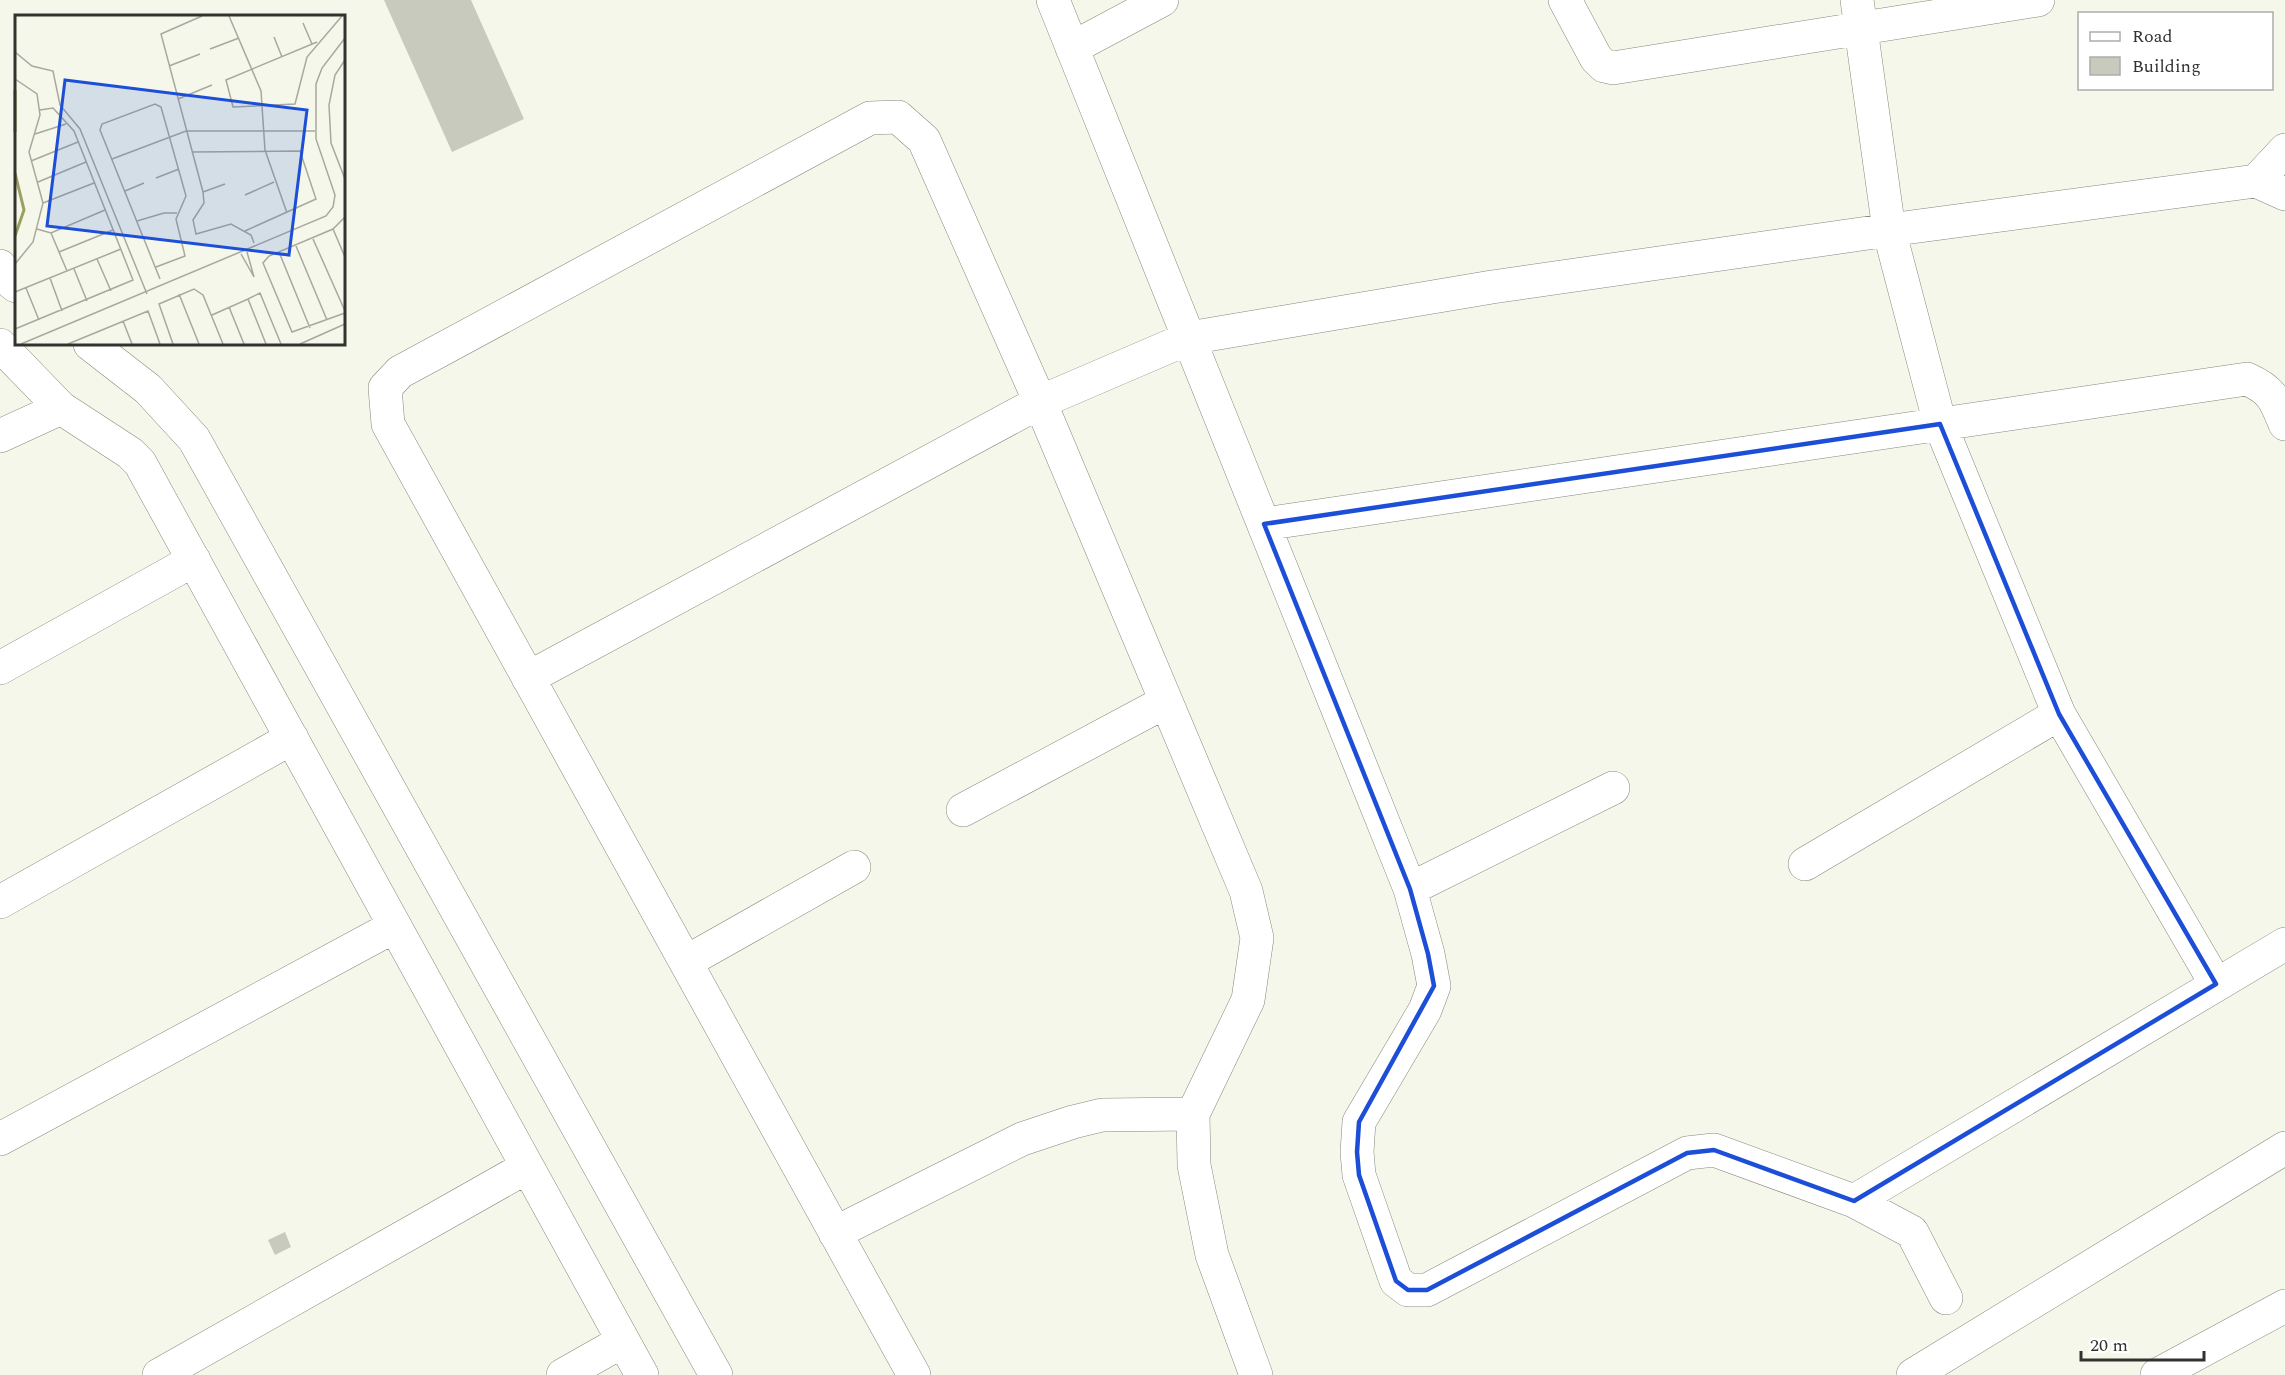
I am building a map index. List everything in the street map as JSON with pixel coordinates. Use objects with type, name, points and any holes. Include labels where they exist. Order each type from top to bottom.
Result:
[{"type":"street","points":[[1053,0],[1410,889],[1428,954],[1434,986],[1425,1010],[1359,1122],[1357,1152],[1359,1175],[1396,1281],[1408,1290],[1427,1290],[1687,1153],[1714,1150],[1854,1202],[1912,1232],[1946,1298]]},
{"type":"street","points":[[1072,48],[1162,0]]},
{"type":"street","points":[[1565,0],[1596,58],[1604,66],[1613,68],[1858,14],[2038,0]]},
{"type":"street","points":[[1858,14],[1889,230],[1940,424],[2059,714],[2216,984]]},
{"type":"street","points":[[914,1375],[388,424],[385,388],[400,372],[870,118],[898,117],[924,140],[1040,402],[1246,891],[1257,938],[1248,1000],[1193,1114],[1194,1165],[1212,1255],[1256,1375]]},
{"type":"street","points":[[528,678],[1040,402],[1189,338],[1492,287],[1889,230],[2271,188],[2285,150]]},
{"type":"street","points":[[0,266],[10,282],[15,285]]},
{"type":"street","points":[[0,345],[61,408],[130,453],[141,463],[642,1375]]},
{"type":"street","points":[[91,345],[148,389],[194,439],[716,1375]]},
{"type":"street","points":[[1264,524],[2247,379],[2264,387],[2273,397],[2285,424]]},
{"type":"street","points":[[0,436],[61,408]]},
{"type":"street","points":[[0,668],[194,560]]},
{"type":"street","points":[[963,810],[1165,702]]},
{"type":"street","points":[[1805,864],[2059,714]]},
{"type":"street","points":[[0,902],[292,738]]},
{"type":"street","points":[[1410,889],[1613,789]]},
{"type":"street","points":[[686,962],[854,867]]},
{"type":"street","points":[[0,1139],[395,926]]},
{"type":"street","points":[[1854,1202],[2285,944]]},
{"type":"street","points":[[836,1233],[1022,1139],[1073,1122],[1102,1115],[1193,1114]]},
{"type":"street","points":[[1913,1375],[2285,1148]]},
{"type":"street","points":[[159,1375],[527,1167]]},
{"type":"street","points":[[2157,1375],[2198,1365],[2285,1306]]},
{"type":"street","points":[[563,1375],[623,1341]]},
{"type":"highlighted area","points":[[1940,424],[2059,714],[2216,984],[1854,1201],[1714,1150],[1687,1153],[1427,1290],[1408,1290],[1396,1281],[1359,1175],[1357,1152],[1359,1122],[1434,986],[1428,954],[1410,889],[1264,524]]},
{"type":"building","points":[[384,0],[471,0],[524,119],[452,152]]},
{"type":"building","points":[[285,1232],[291,1247],[275,1255],[268,1240]]}]
